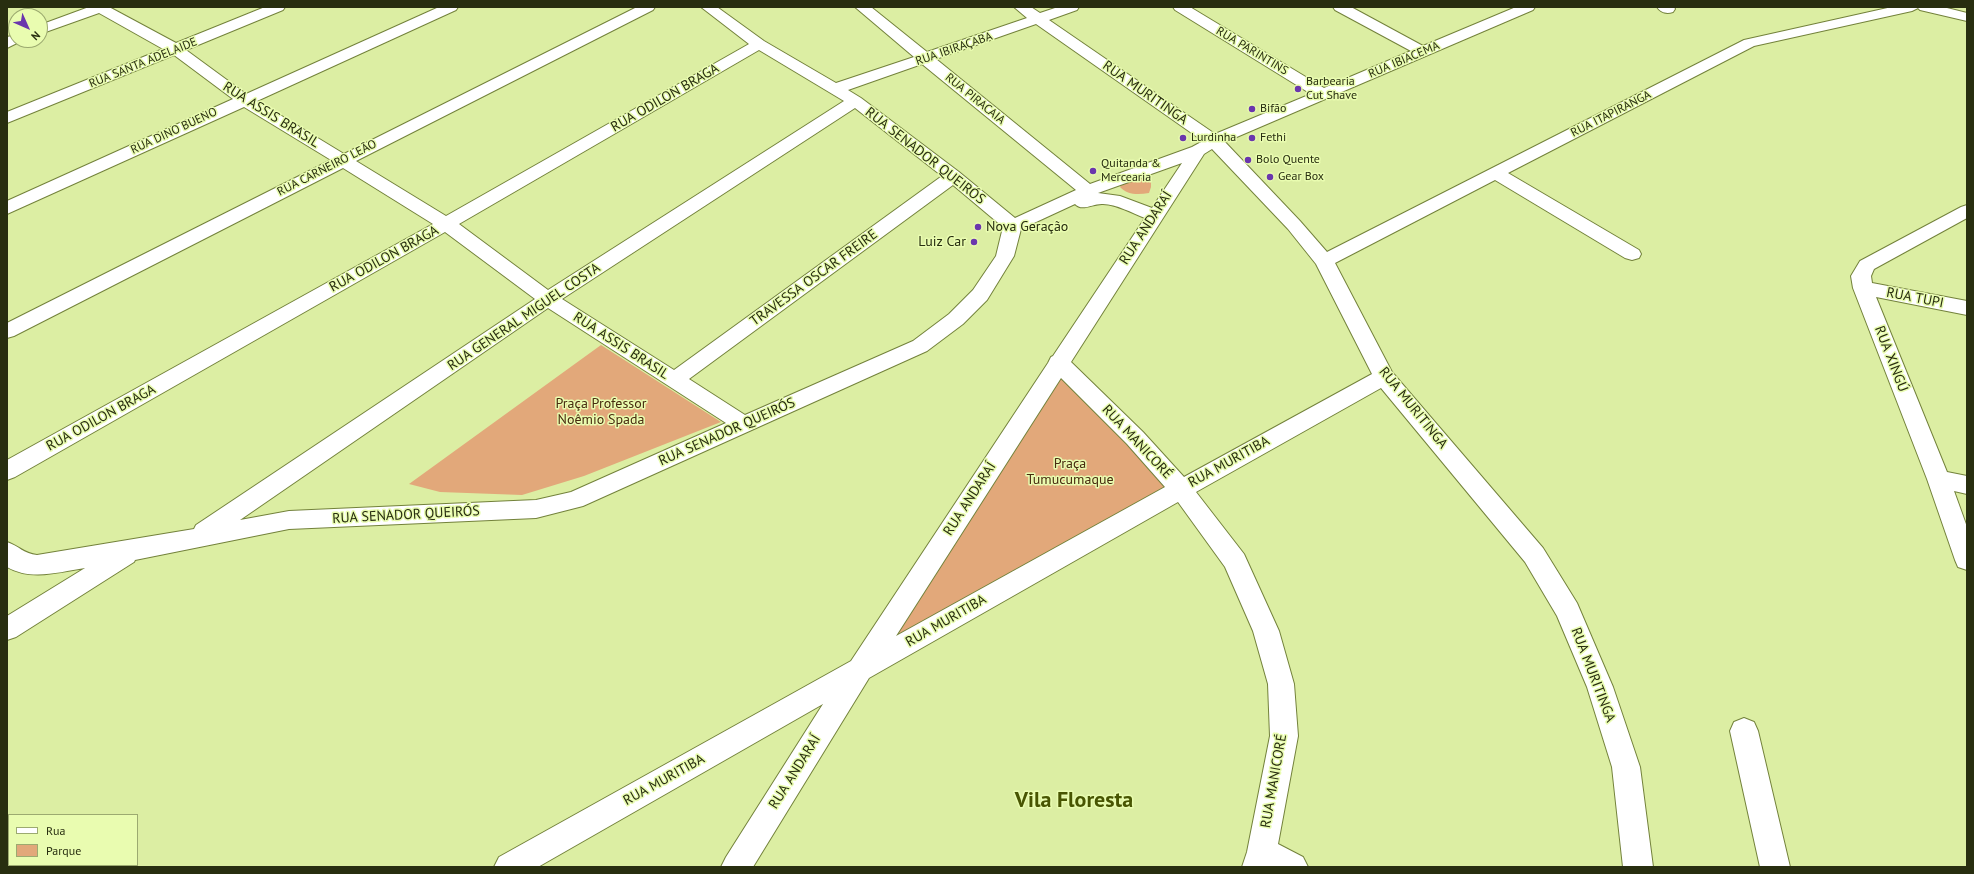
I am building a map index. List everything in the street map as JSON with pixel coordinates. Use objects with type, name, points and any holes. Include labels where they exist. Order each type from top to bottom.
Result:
[{"type":"street","name":"RUA ASSIS BRASIL","points":[[100,7],[175,49],[243,99],[446,224],[548,299],[743,424]]},
{"type":"street","points":[[48,27],[100,7]]},
{"type":"street","name":"RUA SANTA ADELAIDE","points":[[7,118],[278,7]]},
{"type":"street","name":"RUA DINO BUENO","points":[[7,208],[243,99],[451,7]]},
{"type":"street","name":"RUA CARNEIRO LEÃO","points":[[7,331],[648,7]]},
{"type":"street","name":"RUA SENADOR QUEIRÓS","points":[[7,552],[17,562],[27,565],[37,565],[133,550],[290,520],[536,509],[575,500],[920,346],[956,319],[980,295],[1004,256],[1013,226],[953,176],[855,101],[759,44],[708,7]]},
{"type":"street","name":"RUA PIRACAIA","points":[[862,7],[1088,191]]},
{"type":"street","name":"RUA IBIRAÇABA","points":[[835,89],[926,59],[1029,13],[1072,7]]},
{"type":"street","name":"RUA PARINTINS","points":[[1180,7],[1324,95]]},
{"type":"street","points":[[1340,7],[1423,52]]},
{"type":"street","name":"RUA ITAPIRANGA","points":[[1324,260],[1748,44],[1912,7]]},
{"type":"street","points":[[1925,7],[1967,17]]},
{"type":"street","name":"RUA IBIACEMA","points":[[1013,226],[1088,191],[1206,146],[1423,52],[1517,9]]},
{"type":"street","name":"RUA MURITINGA","points":[[1029,13],[1206,146],[1294,226],[1324,260],[1384,377],[1534,554],[1568,611],[1600,687],[1626,767],[1638,867]]},
{"type":"street","name":"RUA ODILON BRAGA","points":[[7,471],[446,224],[759,44]]},
{"type":"street","name":"RUA GENERAL MIGUEL COSTA","points":[[196,538],[548,299],[855,101]]},
{"type":"street","name":"RUA ANDARAÍ","points":[[736,867],[858,671],[1058,362],[1155,215],[1206,146]]},
{"type":"street","points":[[1495,173],[1632,254]]},
{"type":"street","name":"TRAVESSA OSCAR FREIRE","points":[[674,380],[953,176]]},
{"type":"street","points":[[1051,208],[1062,210],[1102,198],[1114,200],[1155,215]]},
{"type":"street","name":"RUA XINGÚ","points":[[1967,211],[1867,265],[1861,276],[1863,288],[1938,479],[1967,560]]},
{"type":"street","name":"RUA TUPI","points":[[1863,288],[1967,308]]},
{"type":"street","name":"RUA MANICORÉ","points":[[1058,362],[1135,438],[1181,489],[1236,562],[1266,631],[1280,684],[1284,736],[1259,860]]},
{"type":"street","name":"RUA MURITIBA","points":[[509,867],[1181,489],[1384,377]]},
{"type":"street","points":[[1938,479],[1967,485]]},
{"type":"street","points":[[7,629],[133,550]]},
{"type":"street","points":[[1744,730],[1775,867]]},
{"type":"street","points":[[1259,860],[1293,867]]},
{"type":"green space","points":[[1131,178],[1142,178],[1151,181],[1149,193],[1133,194],[1123,190],[1120,187],[1123,182]]},
{"type":"green space","name":"Praça Professor Noêmio Spada","points":[[601,345],[721,422],[584,476],[522,495],[440,492],[409,484]]},
{"type":"green space","name":"Praça Tumucumaque","points":[[1061,377],[1167,486],[880,647]]},
{"type":"place","name":"Barbearia Cut Shave","points":[[1298,89]]},
{"type":"place","name":"Bifão","points":[[1252,109]]},
{"type":"place","name":"Lurdinha","points":[[1183,138]]},
{"type":"place","name":"Fethi","points":[[1252,138]]},
{"type":"place","name":"Bolo Quente","points":[[1248,160]]},
{"type":"place","name":"Quitanda & Mercearia","points":[[1093,171]]},
{"type":"place","name":"Gear Box","points":[[1270,177]]},
{"type":"place","name":"Nova Geração","points":[[978,227]]},
{"type":"place","name":"Luiz Car","points":[[974,242]]},
{"type":"district","name":"Vila Floresta","points":[[1074,801]]}]
